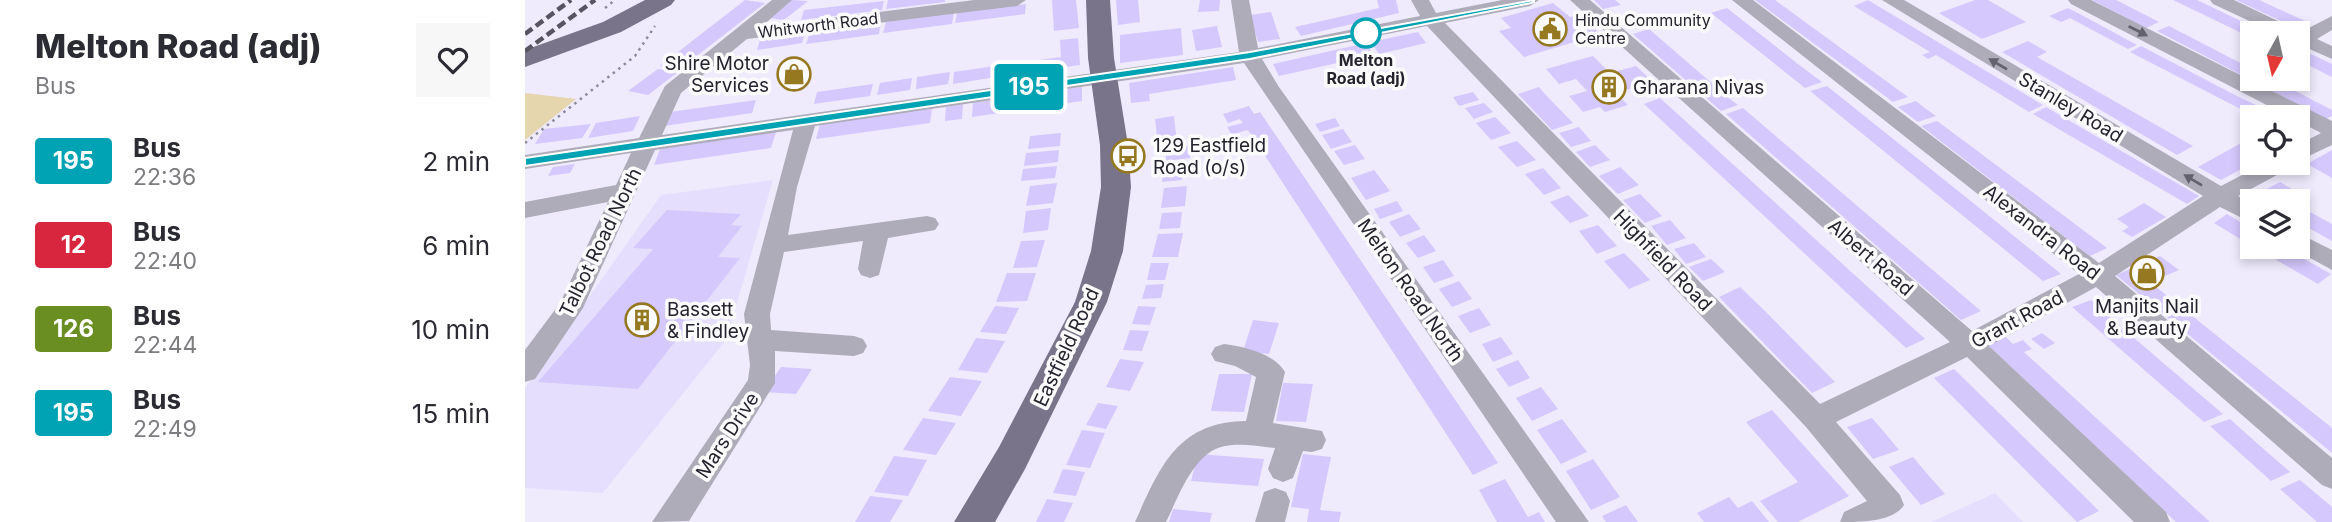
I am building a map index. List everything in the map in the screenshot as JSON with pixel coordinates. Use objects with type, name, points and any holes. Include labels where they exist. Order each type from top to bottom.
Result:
[{"type":"main road","name":"Eastfield Road","points":[[974,522],[1012,458],[1091,302],[1107,251],[1116,187],[1114,145],[1103,76],[1098,0]]},
{"type":"main road","points":[[535,57],[662,8]]},
{"type":"street","name":"Talbot Road North","points":[[525,371],[534,349],[570,308],[672,90],[783,0]]},
{"type":"street","name":"Whitworth Road","points":[[743,33],[763,33],[1017,0]]},
{"type":"street","points":[[1240,0],[1250,56]]},
{"type":"street","points":[[525,162],[1250,56],[1426,10],[1531,0]]},
{"type":"street","name":"Albert Road","points":[[1579,0],[1971,344],[2155,522]]},
{"type":"street","name":"Alexandra Road","points":[[1741,0],[2098,275],[2332,476]]},
{"type":"street","name":"Stanley Road","points":[[1891,0],[2240,208]]},
{"type":"street","points":[[2077,0],[2332,130]]},
{"type":"street","points":[[2219,0],[2264,21]]},
{"type":"street","name":"Highfield Road","points":[[1426,10],[1817,419],[1889,505],[1855,522]]},
{"type":"street","points":[[2310,31],[2332,22]]},
{"type":"street","points":[[2310,42],[2332,53]]},
{"type":"street","name":"Melton Road North","points":[[1250,56],[1269,88],[1574,522]]},
{"type":"street","name":"Mars Drive","points":[[667,522],[678,511],[761,383],[766,369],[756,326],[757,314],[806,122]]},
{"type":"street","points":[[2310,148],[2332,136]]},
{"type":"street","name":"Grant Road","points":[[1817,419],[1971,344],[2098,275],[2220,196],[2259,175]]},
{"type":"street","points":[[525,210],[623,191]]},
{"type":"street","points":[[774,245],[927,225]]},
{"type":"street","points":[[870,269],[877,231]]},
{"type":"street","points":[[2310,248],[2332,261]]},
{"type":"street","points":[[760,340],[854,346]]},
{"type":"street","points":[[1223,354],[1240,356],[1271,372],[1257,433]]},
{"type":"street","points":[[1150,522],[1183,458],[1199,442],[1217,433],[1236,430],[1302,438],[1283,469]]},
{"type":"path","points":[[603,9],[615,0]]},
{"type":"path","points":[[525,143],[635,56],[662,8]]},
{"type":"shaded area","points":[[525,93],[576,99],[525,140]]},
{"type":"shaded area","points":[[773,180],[726,340],[603,493],[525,488],[525,388],[661,195]]},
{"type":"shaded area","points":[[1995,493],[2023,522],[1931,522]]},
{"type":"building","points":[[745,0],[765,3],[680,69],[660,66]]},
{"type":"building","points":[[791,0],[808,1],[784,20],[769,18]]},
{"type":"building","points":[[888,0],[945,0],[945,2],[886,9]]},
{"type":"building","points":[[1052,0],[1076,0],[1079,28],[1054,31]]},
{"type":"building","points":[[1116,0],[1138,0],[1140,22],[1118,25]]},
{"type":"building","points":[[1200,0],[1220,0],[1219,11],[1198,12]]},
{"type":"building","points":[[1377,0],[1396,0],[1399,13],[1301,36],[1295,27],[1379,8]]},
{"type":"building","points":[[1594,0],[1615,0],[1621,5],[1603,9]]},
{"type":"building","points":[[1755,0],[1775,0],[1908,97],[1893,102]]},
{"type":"building","points":[[1868,0],[2043,105],[2029,112],[1936,55],[1928,59],[1922,55],[1930,52],[1854,6]]},
{"type":"building","points":[[1975,0],[1988,0],[2026,22],[1982,39],[1939,13]]},
{"type":"building","points":[[2092,0],[2116,0],[2159,22],[2146,28]]},
{"type":"building","points":[[2173,0],[2197,0],[2241,21],[2240,32]]},
{"type":"building","points":[[2236,0],[2259,0],[2305,21],[2281,21]]},
{"type":"building","points":[[884,1],[882,10],[801,20],[804,10]]},
{"type":"building","name":"Hindu Community Centre","points":[[1553,3],[1570,17],[1579,15],[1601,34],[1524,57],[1499,31],[1511,28],[1501,18]]},
{"type":"building","points":[[1026,4],[1025,14],[955,23],[957,13]]},
{"type":"building","points":[[1727,8],[1822,82],[1805,88],[1711,13]]},
{"type":"building","points":[[2068,8],[2137,45],[2128,49],[2070,18],[2061,22],[2049,16]]},
{"type":"building","points":[[1271,12],[1280,39],[1258,42],[1250,15]]},
{"type":"building","points":[[954,13],[952,24],[883,33],[886,22]]},
{"type":"building","points":[[881,22],[879,34],[806,44],[810,32]]},
{"type":"building","points":[[1217,26],[1222,47],[1196,51],[1192,30]]},
{"type":"building","points":[[2169,26],[2240,63],[2240,74],[2157,31]]},
{"type":"building","points":[[1181,28],[1183,55],[1120,63],[1120,35]]},
{"type":"building","points":[[1649,29],[1738,105],[1721,111],[1633,34]]},
{"type":"building","points":[[1418,32],[1426,43],[1379,54],[1371,42]]},
{"type":"building","points":[[805,33],[802,43],[757,50],[760,40]]},
{"type":"building","points":[[1078,38],[1080,65],[1010,75],[1011,64],[1061,57],[1060,40]]},
{"type":"building","points":[[2028,41],[2047,52],[2037,57],[2193,146],[2177,155],[2002,52]]},
{"type":"building","points":[[1366,43],[1373,55],[1279,76],[1273,64]]},
{"type":"building","points":[[2141,46],[2256,105],[2240,105],[2240,109],[2130,52]]},
{"type":"building","points":[[2310,54],[2332,64],[2332,77],[2310,66]]},
{"type":"building","name":"Gharana Nivas","points":[[1593,56],[1610,73],[1636,66],[1653,82],[1616,93],[1628,105],[1605,112],[1600,107],[1583,112],[1569,96],[1587,91],[1576,79],[1559,84],[1546,69]]},
{"type":"building","points":[[1008,64],[1008,75],[953,84],[954,72]]},
{"type":"building","points":[[1233,67],[1236,80],[1149,94],[1150,101],[1131,103],[1129,83]]},
{"type":"building","points":[[658,69],[678,72],[648,95],[628,91]]},
{"type":"building","points":[[950,72],[948,84],[916,89],[917,77]]},
{"type":"building","points":[[912,78],[910,90],[877,95],[880,83]]},
{"type":"building","points":[[873,84],[870,96],[814,104],[817,92]]},
{"type":"building","points":[[1827,86],[2061,274],[2043,281],[1810,91]]},
{"type":"building","points":[[1082,87],[1082,101],[972,117],[973,103]]},
{"type":"building","points":[[1539,87],[1573,123],[1552,130],[1518,94]]},
{"type":"building","points":[[2272,91],[2295,91],[2332,110],[2332,116],[2326,119],[2310,111],[2310,105],[2299,105]]},
{"type":"building","points":[[1473,92],[1479,100],[1459,106],[1453,97]]},
{"type":"building","points":[[1660,98],[1925,339],[1906,348],[1644,104]]},
{"type":"building","points":[[756,100],[752,113],[664,126],[670,112]]},
{"type":"building","points":[[1916,101],[1936,116],[1918,122],[1898,107]]},
{"type":"building","points":[[1484,103],[1493,112],[1474,119],[1465,108]]},
{"type":"building","points":[[963,104],[962,119],[945,121],[946,107]]},
{"type":"building","points":[[1249,106],[1254,114],[1260,112],[1498,463],[1473,475],[1251,134],[1247,130],[1232,135],[1227,127],[1243,123],[1240,119],[1228,123],[1223,114]]},
{"type":"building","points":[[2046,107],[2199,196],[2187,204],[2033,114]]},
{"type":"building","points":[[1743,108],[1981,311],[1961,320],[1726,114]]},
{"type":"building","points":[[932,109],[930,123],[816,139],[820,124]]},
{"type":"building","points":[[640,116],[633,131],[588,138],[596,123]]},
{"type":"building","points":[[1174,116],[1177,143],[1158,146],[1155,119]]},
{"type":"building","points":[[1495,117],[1511,133],[1491,140],[1476,123]]},
{"type":"building","points":[[1335,118],[1340,126],[1320,132],[1315,124]]},
{"type":"building","points":[[1937,121],[2107,248],[2090,256],[1921,126]]},
{"type":"building","points":[[591,124],[582,138],[535,144],[544,129]]},
{"type":"building","points":[[1579,127],[1591,141],[1571,147],[1559,133]]},
{"type":"building","points":[[1343,129],[1352,142],[1331,149],[1322,135]]},
{"type":"building","points":[[776,132],[771,148],[654,165],[660,149]]},
{"type":"building","points":[[1061,133],[1060,146],[1028,149],[1030,136]]},
{"type":"building","points":[[1517,141],[1536,160],[1517,167],[1498,147]]},
{"type":"building","points":[[2240,144],[2240,170],[2221,180],[2198,167]]},
{"type":"building","points":[[1190,145],[1190,158],[1166,161],[1166,148]]},
{"type":"building","points":[[1355,145],[1365,159],[1344,165],[1334,151]]},
{"type":"building","points":[[1595,145],[1610,160],[1590,167],[1576,152]]},
{"type":"building","points":[[1059,150],[1058,162],[1024,166],[1026,153]]},
{"type":"building","points":[[2332,150],[2332,178],[2310,166],[2310,162]]},
{"type":"building","points":[[575,164],[570,173],[548,176],[553,167]]},
{"type":"building","points":[[1183,164],[1182,180],[1162,182],[1163,166]]},
{"type":"building","points":[[1057,166],[1055,178],[1021,181],[1023,169]]},
{"type":"building","points":[[1620,167],[1639,185],[1618,194],[1599,176]]},
{"type":"building","points":[[1543,168],[1561,188],[1544,195],[1525,174]]},
{"type":"building","points":[[1374,170],[1390,191],[1366,200],[1351,178]]},
{"type":"building","points":[[2280,182],[2292,189],[2266,189]]},
{"type":"building","points":[[1057,183],[1053,203],[1026,206],[1030,186]]},
{"type":"building","points":[[1187,186],[1185,206],[1161,208],[1164,188]]},
{"type":"building","points":[[1640,194],[1662,216],[1645,223],[1623,200]]},
{"type":"building","points":[[1568,195],[1589,216],[1570,223],[1550,202]]},
{"type":"building","points":[[1397,201],[1403,211],[1380,219],[1374,209]]},
{"type":"building","points":[[2144,203],[2166,217],[2132,237],[2122,231],[2129,227],[2117,219]]},
{"type":"building","points":[[1051,208],[1048,230],[1023,233],[1026,211]]},
{"type":"building","name":"Bassett & Findley","points":[[667,210],[741,214],[731,225],[742,226],[718,257],[740,258],[638,389],[538,382],[653,249],[633,248]]},
{"type":"building","points":[[1182,212],[1180,228],[1159,229],[1162,213]]},
{"type":"building","points":[[2310,212],[2332,224],[2332,241],[2310,229]]},
{"type":"building","points":[[1409,214],[1421,229],[1400,237],[1389,222]]},
{"type":"building","points":[[2227,214],[2240,222],[2240,239],[2214,223]]},
{"type":"building","points":[[1670,220],[1686,238],[1667,245],[1651,226]]},
{"type":"building","points":[[1598,225],[1617,246],[1597,254],[1579,231]]},
{"type":"building","points":[[1183,233],[1178,257],[1152,257],[1158,234]]},
{"type":"building","points":[[1424,235],[1436,251],[1418,258],[1406,243]]},
{"type":"building","points":[[1045,240],[1037,267],[1013,268],[1021,241]]},
{"type":"building","points":[[1694,243],[1706,257],[1686,264],[1674,249]]},
{"type":"building","points":[[1624,253],[1650,280],[1629,289],[1604,261]]},
{"type":"building","points":[[2160,256],[2179,270],[2150,282],[2332,428],[2332,453],[2116,275]]},
{"type":"building","points":[[1711,259],[1725,272],[1703,281],[1689,267]]},
{"type":"building","points":[[2275,259],[2304,259],[2331,274],[2318,284]]},
{"type":"building","points":[[1443,260],[1454,276],[1434,283],[1423,267]]},
{"type":"building","points":[[1151,263],[1169,263],[1165,280],[1147,280]]},
{"type":"building","points":[[1007,273],[1036,273],[1027,301],[996,302]]},
{"type":"building","points":[[1459,281],[1472,299],[1452,307],[1439,289]]},
{"type":"building","points":[[1164,284],[1161,298],[1142,299],[1146,285]]},
{"type":"building","points":[[1740,287],[1835,382],[1812,393],[1719,297]]},
{"type":"building","points":[[2091,300],[2223,414],[2204,422],[2072,307]]},
{"type":"building","points":[[995,306],[1019,308],[1006,334],[980,332]]},
{"type":"building","points":[[1138,306],[1156,307],[1150,325],[1132,324]]},
{"type":"building","points":[[1479,308],[1491,325],[1470,333],[1458,316]]},
{"type":"building","points":[[1253,320],[1279,323],[1269,354],[1243,351]]},
{"type":"building","points":[[1130,330],[1149,331],[1142,351],[1123,350]]},
{"type":"building","points":[[2042,333],[2055,343],[2044,349],[2031,339]]},
{"type":"building","points":[[1501,337],[1513,354],[1493,362],[1482,344]]},
{"type":"building","points":[[2006,337],[2013,344],[2023,340],[2032,349],[2024,352],[2210,522],[2176,522],[1987,344]]},
{"type":"building","points":[[976,338],[1005,341],[987,373],[958,370]]},
{"type":"building","points":[[1120,359],[1144,362],[1130,391],[1106,387]]},
{"type":"building","points":[[1518,360],[1530,378],[1509,387],[1496,369]]},
{"type":"building","points":[[781,367],[812,369],[796,394],[764,392]]},
{"type":"building","points":[[1954,369],[2099,511],[2077,522],[1934,378]]},
{"type":"building","points":[[1219,374],[1252,374],[1244,412],[1211,411]]},
{"type":"building","points":[[950,377],[982,381],[961,416],[928,411]]},
{"type":"building","points":[[1283,383],[1313,384],[1306,422],[1276,421]]},
{"type":"building","points":[[1541,387],[1558,409],[1532,421],[1516,398]]},
{"type":"building","points":[[1098,403],[1118,406],[1106,429],[1086,425]]},
{"type":"building","points":[[1772,410],[1849,496],[1798,522],[1778,522],[1760,501],[1798,482],[1746,422]]},
{"type":"building","points":[[923,418],[956,423],[936,455],[903,450]]},
{"type":"building","points":[[1872,418],[1899,450],[1873,459],[1847,427]]},
{"type":"building","points":[[1562,419],[1587,452],[1561,464],[1537,430]]},
{"type":"building","points":[[2230,419],[2290,472],[2271,481],[2210,426]]},
{"type":"building","points":[[1082,430],[1105,433],[1090,468],[1066,465]]},
{"type":"building","points":[[1198,454],[1264,459],[1258,486],[1191,481]]},
{"type":"building","points":[[1303,454],[1331,457],[1320,510],[1341,512],[1339,522],[1307,522],[1309,509],[1291,507]]},
{"type":"building","points":[[894,456],[927,460],[908,496],[874,492]]},
{"type":"building","points":[[1913,457],[1945,494],[1921,505],[1889,467]]},
{"type":"building","points":[[1593,459],[1620,497],[1591,510],[1566,471]]},
{"type":"building","points":[[1063,469],[1085,472],[1076,496],[1053,493]]},
{"type":"building","points":[[1505,479],[1528,517],[1539,512],[1545,522],[1497,522],[1479,490]]},
{"type":"building","points":[[2300,480],[2332,507],[2332,522],[2317,522],[2280,489]]},
{"type":"building","points":[[870,496],[903,500],[890,522],[855,522]]},
{"type":"building","points":[[1729,497],[1738,508],[1752,501],[1769,522],[1704,522],[1697,513]]},
{"type":"building","points":[[1047,499],[1073,503],[1064,522],[1036,522]]},
{"type":"building","points":[[1626,505],[1638,522],[1606,522],[1602,516]]},
{"type":"building","points":[[1173,509],[1212,513],[1210,522],[1169,522]]},
{"type":"railway","points":[[525,34],[571,0]]},
{"type":"railway","points":[[525,51],[595,0]]},
{"type":"bus line","name":"195","points":[[525,162],[1250,56],[1531,0]]},
{"type":"place","name":"Hindu Community Centre","points":[[1550,29]]},
{"type":"place","name":"Melton Road (adj)","points":[[1366,33]]},
{"type":"place","name":"Shire Motor Services","points":[[794,74]]},
{"type":"place","name":"Gharana Nivas","points":[[1609,87]]},
{"type":"place","name":"129 Eastfield Road (o/s)","points":[[1128,156]]},
{"type":"place","name":"Manjits Nail & Beauty","points":[[2147,273]]},
{"type":"place","name":"Bassett & Findley","points":[[642,320]]}]
